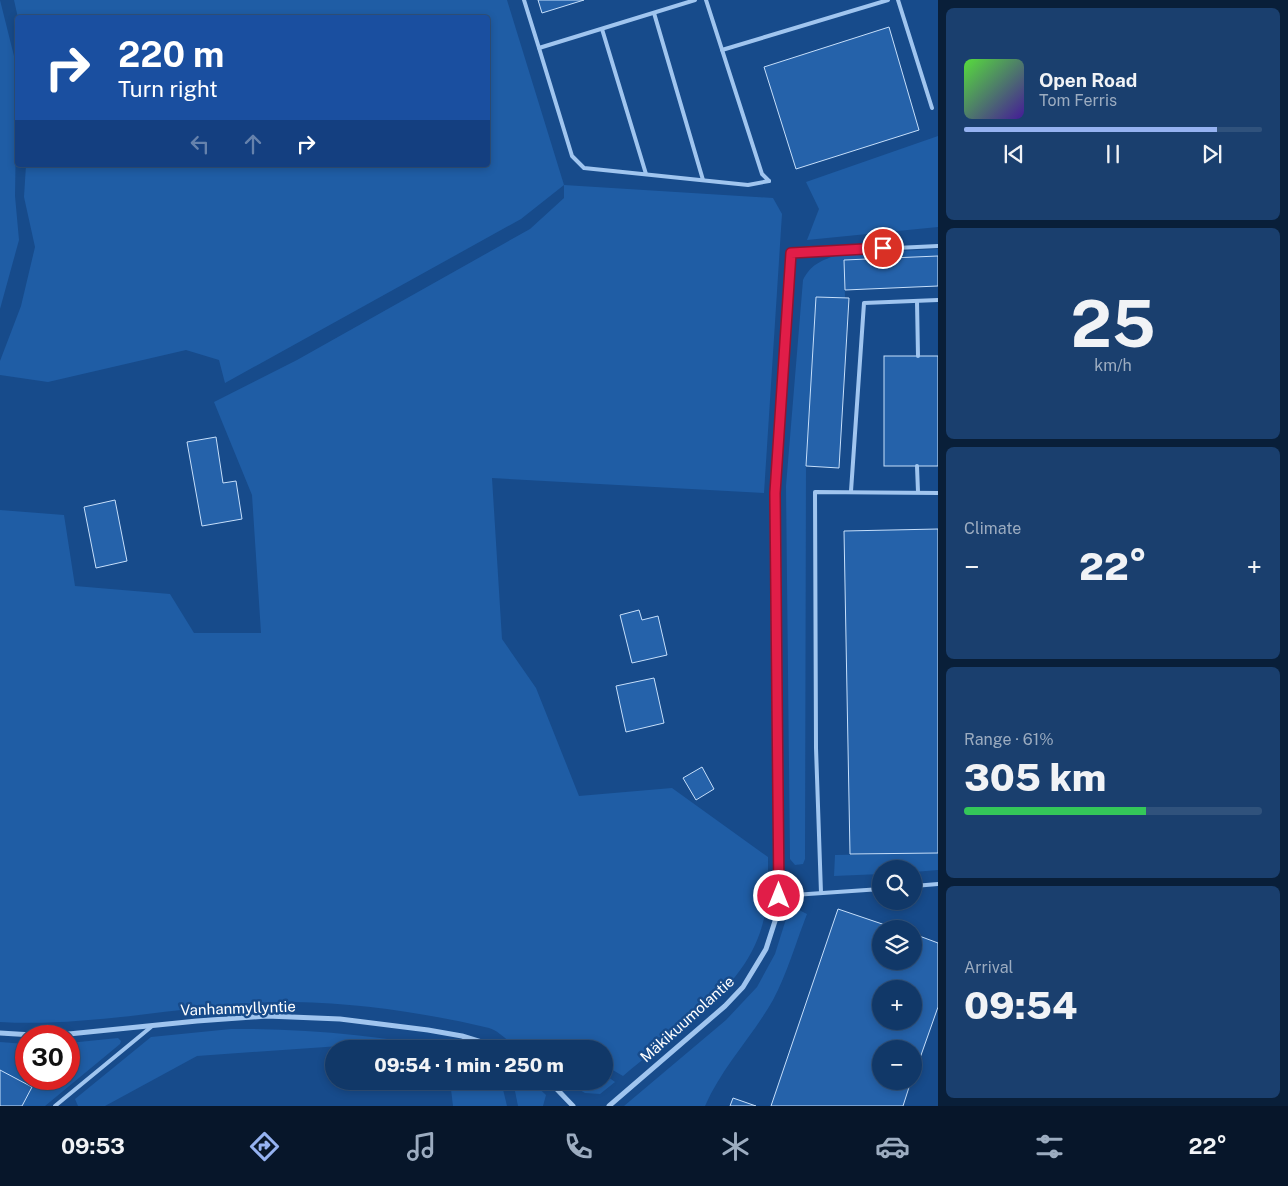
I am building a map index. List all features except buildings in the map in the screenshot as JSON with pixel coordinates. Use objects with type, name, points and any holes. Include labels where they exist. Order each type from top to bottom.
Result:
[{"type":"street","name":"Mäkikuumolantie","points":[[608,1106],[725,1006],[743,987],[766,949],[776,918],[779,896],[775,493],[791,253]]},
{"type":"street","name":"Vanhanmyllyntie","points":[[0,1034],[49,1036],[267,1016],[340,1020],[428,1030],[475,1040]]},
{"type":"street","points":[[558,1090],[573,1106]]},
{"type":"lane","points":[[524,0],[572,156],[584,168],[748,185],[769,181],[762,174],[706,0]]},
{"type":"lane","points":[[539,48],[695,0]]},
{"type":"lane","points":[[722,50],[888,0]]},
{"type":"lane","points":[[898,0],[932,108]]},
{"type":"lane","points":[[654,13],[703,180]]},
{"type":"lane","points":[[602,29],[646,174]]},
{"type":"lane","points":[[791,253],[938,246]]},
{"type":"lane","points":[[851,491],[864,303],[938,300]]},
{"type":"lane","points":[[916,301],[918,356]]},
{"type":"lane","points":[[917,466],[918,492]]},
{"type":"lane","points":[[821,893],[816,748],[815,492],[938,493]]},
{"type":"lane","points":[[922,885],[938,884]]},
{"type":"lane","points":[[779,896],[872,890]]},
{"type":"lane","points":[[54,1106],[153,1025]]},
{"type":"shaded area","points":[[0,0],[15,60],[15,196],[19,240],[0,309]]},
{"type":"shaded area","points":[[14,0],[507,0],[564,185],[521,219],[225,383],[219,360],[186,350],[48,382],[0,375],[0,361],[21,306],[35,247],[24,197],[26,167],[490,167],[490,15],[17,15]]},
{"type":"shaded area","points":[[938,136],[938,227],[807,240],[819,209],[806,182]]},
{"type":"shaded area","points":[[564,185],[773,198],[782,214],[764,493],[492,478],[502,639],[536,688],[579,796],[672,788],[768,857],[768,892],[762,926],[753,949],[740,971],[704,1010],[623,1076],[613,1070],[613,1040],[508,1040],[489,1028],[417,1013],[343,1004],[257,1003],[74,1021],[0,1022],[0,510],[64,515],[75,586],[170,594],[194,633],[261,633],[252,495],[214,402],[297,360],[530,229],[564,198]]},
{"type":"shaded area","points":[[938,249],[938,256],[844,260],[845,298],[816,297],[806,466],[805,859],[803,864],[795,865],[790,859],[786,486],[803,280],[815,265],[831,257],[843,254]]},
{"type":"shaded area","points":[[938,853],[938,870],[922,871],[922,860],[872,860],[872,874],[834,876],[835,855]]},
{"type":"shaded area","points":[[797,909],[807,914],[778,990],[765,1014],[728,1065],[705,1106],[624,1106],[726,1020],[757,987],[775,954],[786,919],[792,911]]},
{"type":"shaded area","points":[[231,1029],[261,1029],[346,1034],[394,1040],[325,1040],[325,1047],[197,1056],[105,1106],[78,1106],[75,1099],[151,1037]]},
{"type":"shaded area","points":[[118,1038],[121,1041],[120,1044],[80,1077],[80,1042]]},
{"type":"shaded area","points":[[0,1042],[15,1043],[15,1090],[64,1090],[45,1106],[0,1106]]},
{"type":"shaded area","points":[[451,1090],[503,1090],[507,1106],[453,1106]]},
{"type":"shaded area","points":[[515,1090],[541,1090],[546,1095],[543,1106],[518,1106]]},
{"type":"shaded area","points":[[580,1090],[605,1090],[600,1094],[585,1093]]},
{"type":"route","points":[[779,896],[775,493],[791,253],[883,248]]}]
